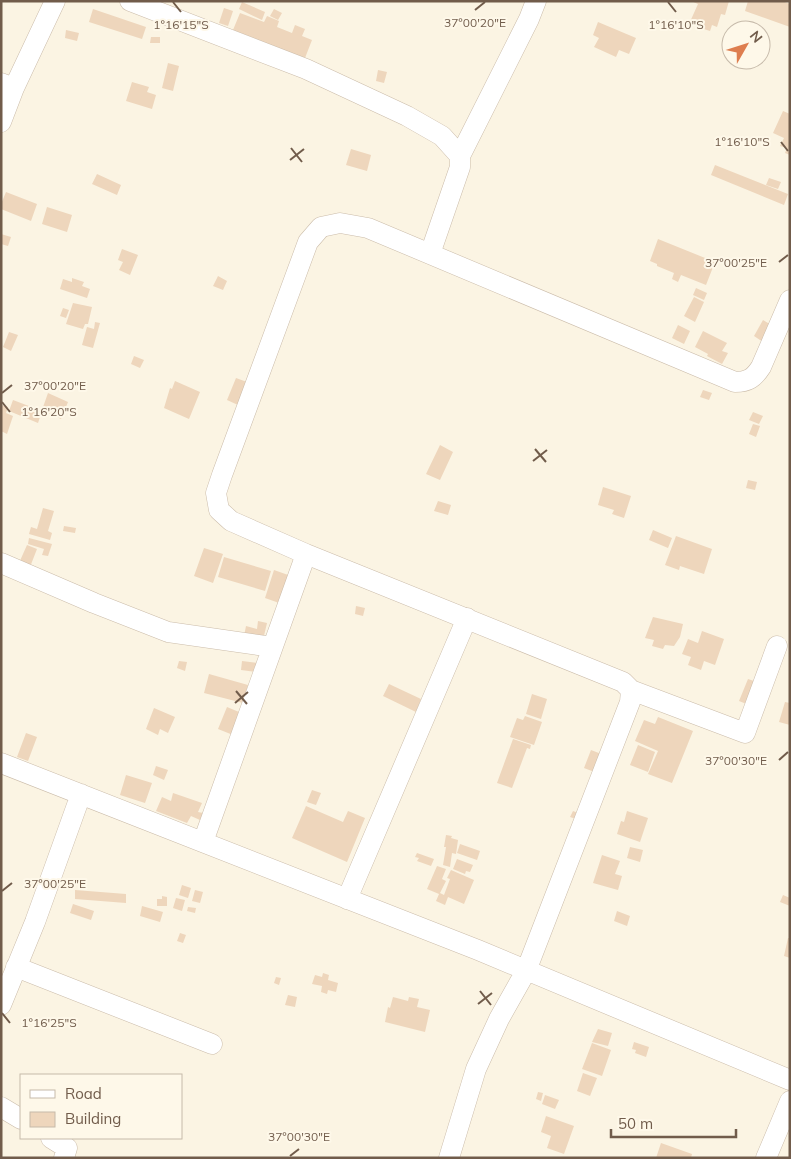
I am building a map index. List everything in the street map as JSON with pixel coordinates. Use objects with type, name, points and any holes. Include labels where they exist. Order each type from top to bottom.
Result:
[{"type":"street","points":[[1,122],[8,85],[55,1]]},
{"type":"street","points":[[130,1],[306,69],[408,116],[442,136],[460,156]]},
{"type":"street","points":[[430,254],[460,167],[460,156],[529,19],[536,1]]},
{"type":"street","points":[[777,646],[745,732],[631,690],[623,682],[231,522],[219,510],[216,493],[308,242],[321,227],[340,223],[368,228],[735,382],[746,382],[755,376],[761,367],[790,300]]},
{"type":"street","points":[[203,842],[306,554]]},
{"type":"street","points":[[1,564],[168,632],[272,647]]},
{"type":"street","points":[[348,899],[467,618]]},
{"type":"street","points":[[449,1158],[476,1069],[499,1019],[526,971],[630,702],[631,690]]},
{"type":"street","points":[[1,763],[348,899],[790,1080]]},
{"type":"street","points":[[1,1005],[35,922],[81,794]]},
{"type":"street","points":[[16,967],[212,1044]]},
{"type":"street","points":[[766,1158],[790,1101]]},
{"type":"street","points":[[1,1107],[20,1118]]},
{"type":"street","points":[[53,1139],[67,1148],[64,1158]]},
{"type":"building","points":[[691,1],[729,1],[725,15],[721,14],[717,27],[712,25],[710,31],[689,24],[698,4]]},
{"type":"building","points":[[748,1],[782,1],[790,4],[790,27],[771,20],[745,11]]},
{"type":"building","points":[[242,2],[265,12],[262,20],[239,9]]},
{"type":"building","points":[[224,8],[233,11],[228,26],[219,23]]},
{"type":"building","points":[[93,9],[146,27],[142,39],[89,22]]},
{"type":"building","points":[[274,9],[282,13],[278,20],[270,16]]},
{"type":"building","points":[[240,13],[264,22],[267,16],[279,21],[277,27],[292,33],[295,25],[305,29],[302,36],[312,40],[305,58],[233,30]]},
{"type":"building","points":[[598,22],[636,38],[629,54],[619,50],[616,57],[594,47],[599,38],[593,35]]},
{"type":"building","points":[[66,30],[79,33],[77,41],[65,38]]},
{"type":"building","points":[[151,37],[160,37],[160,43],[150,43]]},
{"type":"building","points":[[168,63],[179,66],[173,91],[162,88]]},
{"type":"building","points":[[378,70],[387,72],[384,83],[376,81]]},
{"type":"building","points":[[132,82],[149,87],[147,92],[156,95],[152,109],[126,101]]},
{"type":"building","points":[[783,111],[790,114],[790,155],[785,153],[787,148],[780,146],[784,138],[773,133]]},
{"type":"building","points":[[351,149],[371,155],[367,171],[346,165]]},
{"type":"building","points":[[715,165],[788,194],[784,205],[711,175]]},
{"type":"building","points":[[97,174],[121,185],[117,195],[92,184]]},
{"type":"building","points":[[769,178],[781,182],[778,189],[766,185]]},
{"type":"building","points":[[6,192],[37,204],[31,221],[1,209]]},
{"type":"building","points":[[47,207],[72,215],[67,232],[42,224]]},
{"type":"building","points":[[1,234],[11,237],[8,246],[1,244]]},
{"type":"building","points":[[658,239],[715,262],[706,285],[681,275],[678,282],[672,279],[674,273],[650,261]]},
{"type":"building","points":[[122,249],[138,255],[130,275],[119,270],[123,262],[118,260]]},
{"type":"building","points":[[218,276],[227,281],[223,290],[213,286]]},
{"type":"building","points":[[72,278],[84,282],[82,286],[90,289],[87,298],[60,289],[63,279],[72,282]]},
{"type":"building","points":[[696,288],[707,293],[704,300],[693,295]]},
{"type":"building","points":[[694,297],[704,302],[695,322],[684,316]]},
{"type":"building","points":[[73,303],[92,307],[88,324],[85,324],[83,329],[66,324]]},
{"type":"building","points":[[63,308],[69,310],[66,318],[60,316]]},
{"type":"building","points":[[763,320],[773,326],[763,342],[754,336]]},
{"type":"building","points":[[95,322],[100,323],[93,348],[82,345],[87,327],[94,329]]},
{"type":"building","points":[[678,325],[690,331],[684,344],[672,338]]},
{"type":"building","points":[[703,331],[727,343],[722,351],[728,353],[722,364],[695,347]]},
{"type":"building","points":[[9,332],[18,335],[11,351],[3,347]]},
{"type":"building","points":[[134,356],[144,360],[140,368],[131,364]]},
{"type":"building","points":[[236,378],[247,382],[238,405],[227,400]]},
{"type":"building","points":[[175,381],[200,392],[189,419],[164,408],[170,388],[172,389]]},
{"type":"building","points":[[703,390],[712,393],[709,400],[700,397]]},
{"type":"building","points":[[48,393],[68,402],[61,419],[42,410]]},
{"type":"building","points":[[13,400],[42,411],[38,423],[9,411]]},
{"type":"building","points":[[1,405],[8,407],[6,413],[13,416],[7,434],[1,431]]},
{"type":"building","points":[[753,412],[763,416],[759,424],[749,420]]},
{"type":"building","points":[[753,424],[760,426],[756,437],[749,434]]},
{"type":"building","points":[[440,445],[453,452],[440,480],[426,474]]},
{"type":"building","points":[[748,480],[757,482],[755,490],[746,488]]},
{"type":"building","points":[[603,487],[631,496],[624,518],[612,514],[614,510],[598,505]]},
{"type":"building","points":[[438,501],[451,505],[448,515],[434,511]]},
{"type":"building","points":[[43,508],[54,511],[48,531],[52,533],[50,540],[29,534],[31,527],[37,529]]},
{"type":"building","points":[[64,526],[76,528],[75,533],[63,531]]},
{"type":"building","points":[[653,530],[672,538],[668,548],[649,540]]},
{"type":"building","points":[[676,536],[712,549],[704,574],[680,566],[679,570],[665,565]]},
{"type":"building","points":[[29,538],[52,544],[48,556],[42,555],[44,549],[28,544]]},
{"type":"building","points":[[27,545],[37,549],[30,567],[19,563]]},
{"type":"building","points":[[204,548],[223,554],[213,583],[194,576]]},
{"type":"building","points":[[224,557],[271,571],[265,591],[218,577]]},
{"type":"building","points":[[274,570],[291,576],[282,604],[265,598]]},
{"type":"building","points":[[356,606],[365,608],[363,616],[355,614]]},
{"type":"building","points":[[653,617],[683,624],[680,637],[674,646],[665,645],[663,649],[652,646],[654,640],[645,638]]},
{"type":"building","points":[[258,621],[267,623],[263,640],[244,636],[246,626],[257,629]]},
{"type":"building","points":[[702,631],[724,639],[715,665],[704,661],[701,670],[688,665],[691,657],[682,654],[688,639],[698,643]]},
{"type":"building","points":[[179,661],[187,662],[185,671],[177,668]]},
{"type":"building","points":[[242,661],[258,663],[257,672],[241,670]]},
{"type":"building","points":[[209,674],[248,685],[243,703],[204,693]]},
{"type":"building","points":[[748,679],[754,681],[749,705],[739,701]]},
{"type":"building","points":[[389,684],[421,699],[416,712],[383,696]]},
{"type":"building","points":[[532,694],[547,699],[541,719],[526,714]]},
{"type":"building","points":[[785,702],[790,703],[790,725],[779,722]]},
{"type":"building","points":[[227,707],[239,712],[241,707],[233,735],[218,729]]},
{"type":"building","points":[[154,708],[175,717],[168,733],[160,729],[158,735],[146,729]]},
{"type":"building","points":[[525,716],[542,722],[534,745],[510,737],[517,718],[523,720]]},
{"type":"building","points":[[658,717],[693,731],[672,783],[648,774],[658,751],[635,741],[644,720],[655,724]]},
{"type":"building","points":[[26,733],[37,737],[28,761],[17,757]]},
{"type":"building","points":[[513,739],[531,745],[530,749],[527,748],[512,788],[497,783]]},
{"type":"building","points":[[638,745],[655,752],[648,772],[630,765]]},
{"type":"building","points":[[591,750],[604,755],[597,773],[584,768]]},
{"type":"building","points":[[156,766],[168,770],[164,780],[153,775]]},
{"type":"building","points":[[126,775],[152,783],[145,803],[120,795]]},
{"type":"building","points":[[312,790],[321,793],[316,805],[307,802]]},
{"type":"building","points":[[173,793],[202,803],[198,812],[203,813],[200,820],[191,816],[187,823],[156,811],[162,797],[171,801]]},
{"type":"building","points":[[306,806],[343,822],[348,811],[365,818],[347,862],[292,838]]},
{"type":"building","points":[[573,811],[578,813],[576,819],[570,817]]},
{"type":"building","points":[[627,811],[648,818],[640,842],[617,834],[621,821],[624,822]]},
{"type":"building","points":[[446,835],[458,840],[456,854],[452,853],[450,867],[443,865]]},
{"type":"building","points":[[460,844],[480,851],[477,860],[457,853]]},
{"type":"building","points":[[630,847],[643,850],[640,862],[627,858]]},
{"type":"building","points":[[417,853],[434,859],[431,866],[417,861],[419,858],[415,857]]},
{"type":"building","points":[[602,855],[620,861],[615,874],[622,876],[618,890],[593,883]]},
{"type":"building","points":[[457,859],[473,865],[470,872],[466,871],[465,874],[453,869]]},
{"type":"building","points":[[437,866],[446,869],[442,879],[446,881],[440,893],[444,895],[450,879],[447,878],[451,870],[474,880],[464,904],[448,897],[445,905],[436,901],[439,894],[427,889]]},
{"type":"building","points":[[182,885],[191,888],[188,898],[179,895]]},
{"type":"building","points":[[75,890],[126,894],[126,903],[75,899]]},
{"type":"building","points":[[195,890],[203,892],[200,903],[192,901]]},
{"type":"building","points":[[783,895],[790,898],[790,906],[780,902]]},
{"type":"building","points":[[162,896],[167,897],[167,906],[157,906],[157,899],[162,899]]},
{"type":"building","points":[[176,898],[185,900],[182,911],[173,908]]},
{"type":"building","points":[[73,904],[94,911],[91,920],[70,913]]},
{"type":"building","points":[[142,906],[163,912],[160,922],[140,916]]},
{"type":"building","points":[[188,907],[196,908],[195,913],[187,911]]},
{"type":"building","points":[[617,911],[630,916],[627,926],[614,921]]},
{"type":"building","points":[[180,933],[186,935],[183,943],[177,941]]},
{"type":"building","points":[[788,938],[790,938],[790,958],[784,956]]},
{"type":"building","points":[[323,973],[329,975],[328,980],[338,983],[336,992],[328,990],[327,994],[321,992],[322,986],[312,984],[315,975],[322,977]]},
{"type":"building","points":[[276,977],[281,978],[279,985],[274,983]]},
{"type":"building","points":[[288,995],[297,997],[295,1007],[285,1005]]},
{"type":"building","points":[[393,997],[408,1001],[409,997],[419,999],[417,1007],[430,1010],[425,1032],[385,1022],[388,1007],[390,1008]]},
{"type":"building","points":[[598,1029],[612,1033],[608,1046],[592,1042]]},
{"type":"building","points":[[634,1042],[649,1047],[646,1057],[635,1053],[636,1050],[632,1049]]},
{"type":"building","points":[[592,1043],[611,1050],[602,1076],[582,1069]]},
{"type":"building","points":[[583,1073],[597,1078],[590,1096],[577,1091]]},
{"type":"building","points":[[538,1092],[543,1093],[541,1101],[536,1099]]},
{"type":"building","points":[[545,1095],[559,1100],[555,1109],[542,1104]]},
{"type":"building","points":[[546,1116],[574,1126],[564,1154],[547,1148],[551,1136],[541,1132]]},
{"type":"building","points":[[661,1143],[692,1154],[691,1158],[656,1158]]}]
